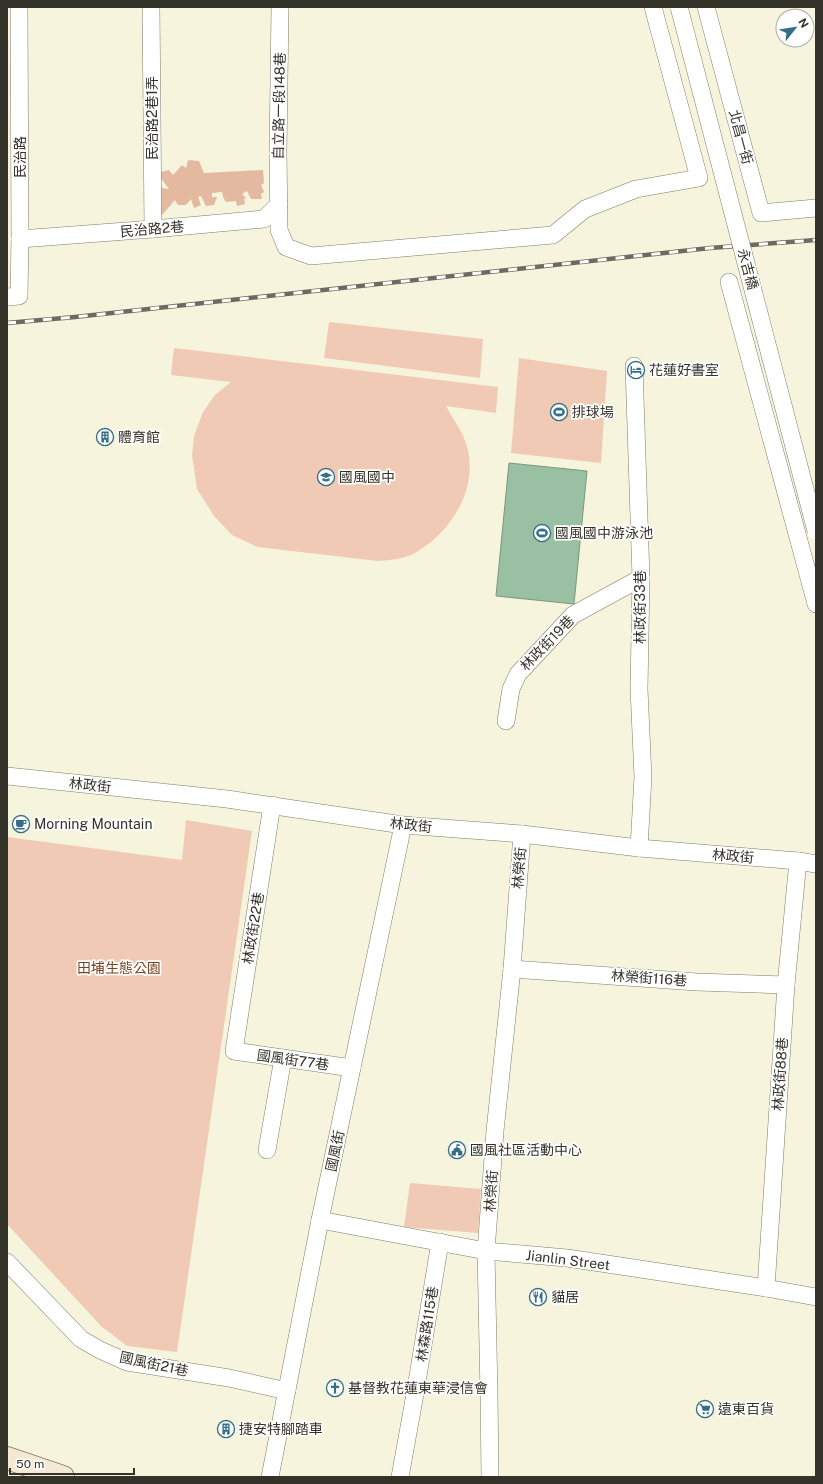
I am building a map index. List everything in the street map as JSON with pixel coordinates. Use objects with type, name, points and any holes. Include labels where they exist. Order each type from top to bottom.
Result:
[{"type":"street","name":"民治路","points":[[7,297],[19,296],[20,7]]},
{"type":"street","name":"民治路2巷1弄","points":[[151,7],[153,229]]},
{"type":"street","name":"自立路一段148巷","points":[[280,7],[278,153],[279,230],[286,247],[311,256],[553,234],[585,209],[636,189],[699,178],[653,7]]},
{"type":"street","name":"永吉橋","points":[[679,7],[816,531]]},
{"type":"street","name":"北昌一街","points":[[706,7],[761,213],[816,208]]},
{"type":"street","name":"民治路2巷","points":[[20,239],[264,219],[279,204]]},
{"type":"street","points":[[729,282],[816,604]]},
{"type":"street","name":"林政街33巷","points":[[634,366],[641,578],[640,689],[643,777],[639,848]]},
{"type":"street","name":"林政街19巷","points":[[506,721],[511,689],[518,674],[573,615],[641,578]]},
{"type":"street","name":"林政街","points":[[7,776],[227,798],[403,825],[522,834],[639,848],[798,861],[816,864]]},
{"type":"street","name":"林政街22巷","points":[[234,1051],[272,805]]},
{"type":"street","name":"國風街","points":[[270,1477],[320,1220],[403,825]]},
{"type":"street","name":"林榮街","points":[[490,1477],[486,1251],[495,1131],[512,969],[522,834]]},
{"type":"street","name":"林政街88巷","points":[[766,1288],[786,985],[798,861]]},
{"type":"street","name":"林榮街116巷","points":[[512,969],[684,981],[786,985]]},
{"type":"street","name":"國風街77巷","points":[[234,1051],[352,1068]]},
{"type":"street","points":[[267,1150],[283,1058]]},
{"type":"street","name":"Jianlin Street","points":[[320,1220],[486,1251],[567,1258],[816,1297]]},
{"type":"street","name":"林森路115巷","points":[[400,1477],[440,1242]]},
{"type":"street","name":"國風街21巷","points":[[7,1262],[80,1339],[100,1350],[127,1362],[228,1378],[287,1391]]},
{"type":"street","points":[[7,1458],[63,1477]]},
{"type":"green space","points":[[329,322],[483,339],[480,378],[324,358]]},
{"type":"green space","points":[[174,348],[498,387],[496,413],[446,406],[461,433],[468,450],[470,466],[468,481],[458,510],[449,523],[426,546],[413,554],[392,560],[378,561],[257,547],[232,535],[214,516],[197,489],[192,455],[194,436],[203,412],[215,395],[231,382],[171,375]]},
{"type":"green space","name":"排球場","points":[[519,358],[607,371],[601,463],[511,453]]},
{"type":"green space","name":"田埔生態公園","points":[[186,820],[252,831],[177,1352],[127,1346],[101,1326],[7,1224],[7,837],[182,860]]},
{"type":"green space","points":[[410,1183],[481,1189],[478,1233],[404,1227]]},
{"type":"shaded area","points":[[188,160],[199,161],[204,173],[263,170],[264,183],[261,185],[264,192],[261,194],[262,199],[251,199],[247,191],[242,194],[246,198],[244,199],[245,204],[237,206],[236,201],[226,202],[222,192],[212,193],[212,197],[217,197],[214,205],[206,206],[201,196],[198,197],[201,205],[194,208],[191,199],[186,205],[178,205],[175,200],[161,216],[155,187],[169,189],[157,173],[169,170],[173,175],[182,165],[186,168]]},
{"type":"shaded area","name":"國風國中游泳池","points":[[509,463],[587,471],[574,604],[496,596]]},
{"type":"railway","points":[[7,323],[75,317],[710,248],[816,240]]},
{"type":"place","name":"花蓮好書室","points":[[636,370]]},
{"type":"place","name":"排球場","points":[[559,412]]},
{"type":"place","name":"體育館","points":[[105,437]]},
{"type":"place","name":"國風國中","points":[[326,477]]},
{"type":"place","name":"國風國中游泳池","points":[[542,533]]},
{"type":"place","name":"Morning Mountain","points":[[21,824]]},
{"type":"place","name":"國風社區活動中心","points":[[457,1150]]},
{"type":"place","name":"貓居","points":[[538,1297]]},
{"type":"place","name":"基督教花蓮東華浸信會","points":[[335,1388]]},
{"type":"place","name":"遠東百貨","points":[[705,1409]]},
{"type":"place","name":"捷安特腳踏車","points":[[226,1429]]}]
